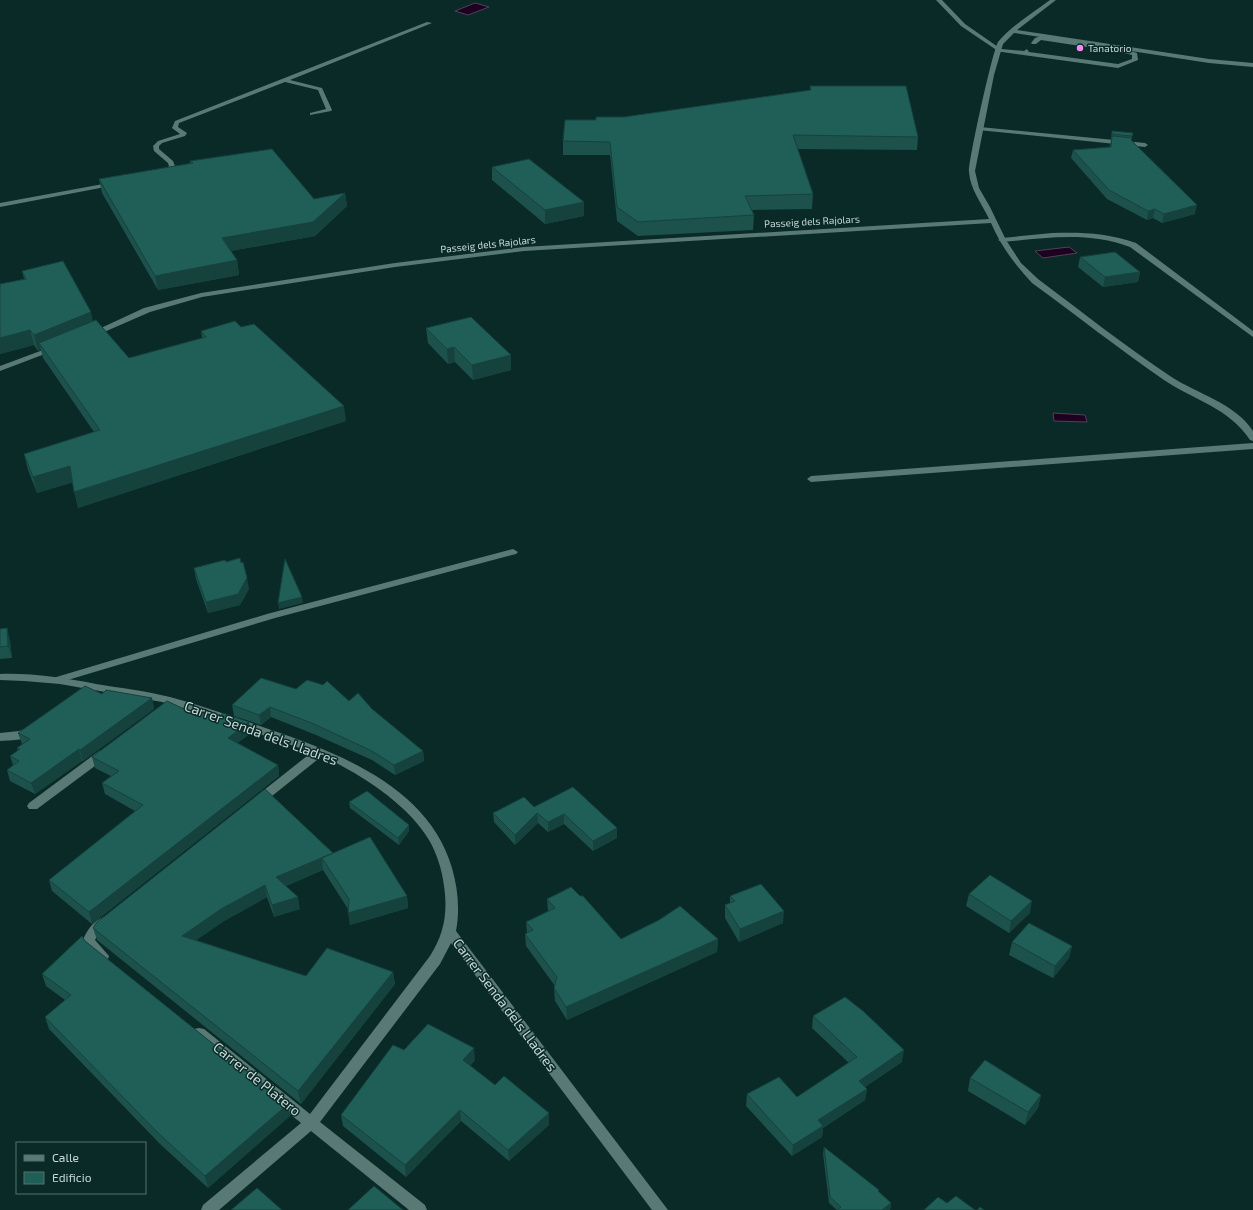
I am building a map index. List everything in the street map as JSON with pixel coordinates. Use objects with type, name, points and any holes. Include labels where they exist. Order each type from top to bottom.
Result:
[{"type":"street","points":[[939,0],[963,25],[998,49],[1118,66],[1135,60],[1135,54],[1121,50],[1041,38],[1037,39],[1034,43]]},
{"type":"street","points":[[1052,0],[1012,31],[1000,43],[972,171],[976,188],[994,221],[1002,240],[1018,264],[1035,281],[1168,379],[1240,420],[1253,438]]},
{"type":"street","points":[[153,177],[163,174],[172,166],[171,162],[156,150],[156,146],[160,142],[183,135],[184,133],[182,131],[175,128],[177,122],[429,23]]},
{"type":"street","points":[[1012,31],[1209,61],[1253,65]]},
{"type":"street","points":[[285,80],[320,89],[329,110],[312,114]]},
{"type":"street","points":[[980,129],[1145,145]]},
{"type":"street","points":[[0,205],[122,182]]},
{"type":"street","name":"Passeig dels Rajolars","points":[[87,336],[147,310],[201,295],[396,265],[524,249],[994,221]]},
{"type":"street","points":[[1002,240],[1091,235],[1112,237],[1122,240],[1133,245],[1253,335]]},
{"type":"street","points":[[0,369],[60,347]]},
{"type":"street","points":[[811,479],[1253,446]]},
{"type":"street","points":[[57,680],[271,616],[513,552]]},
{"type":"street","name":"Carrer Senda dels Lladres","points":[[0,677],[30,677],[57,680],[173,702],[275,735],[320,752],[350,766],[389,792],[408,807],[432,835],[441,850],[451,892],[452,909],[450,933],[661,1210]]},
{"type":"street","points":[[76,695],[88,685]]},
{"type":"street","points":[[160,711],[173,702]]},
{"type":"street","points":[[0,737],[21,736],[41,723]]},
{"type":"street","points":[[33,806],[109,749]]},
{"type":"street","points":[[246,810],[320,752]]},
{"type":"street","points":[[112,916],[93,931],[89,940],[94,948],[112,963]]},
{"type":"street","points":[[208,1210],[311,1123],[435,960],[450,933]]},
{"type":"street","name":"Carrer de Platero","points":[[187,1023],[420,1210]]},
{"type":"shaded area","points":[[475,3],[489,7],[468,15],[455,11]]},
{"type":"shaded area","points":[[1069,247],[1077,253],[1043,258],[1035,251]]},
{"type":"shaded area","points":[[1053,413],[1085,415],[1087,422],[1054,421]]},
{"type":"building","points":[[810,86],[906,86],[918,137],[793,135],[813,194],[745,196],[754,215],[638,222],[617,207],[610,142],[563,141],[565,120],[596,120],[596,117],[624,117],[811,90]]},
{"type":"building","points":[[1112,131],[1133,133],[1132,136],[1112,134]]},
{"type":"building","points":[[1112,136],[1132,138],[1131,140],[1197,205],[1164,214],[1155,209],[1148,211],[1109,190],[1073,150],[1111,147]]},
{"type":"building","points":[[272,149],[314,199],[345,193],[313,222],[222,238],[237,260],[155,276],[99,179],[193,163],[190,161]]},
{"type":"building","points":[[529,159],[584,202],[545,210],[492,167]]},
{"type":"building","points":[[1115,252],[1140,272],[1105,277],[1080,257]]},
{"type":"building","points":[[63,261],[91,312],[34,335],[30,330],[0,338],[0,284],[26,279],[22,271]]},
{"type":"building","points":[[471,317],[511,355],[472,365],[454,347],[447,349],[426,328]]},
{"type":"building","points":[[96,320],[129,358],[206,337],[201,331],[235,321],[241,327],[254,324],[344,406],[74,492],[70,466],[33,477],[24,454],[100,430],[39,343]]},
{"type":"building","points":[[240,558],[241,563],[243,562],[247,578],[238,594],[206,602],[194,568],[225,560],[226,562]]},
{"type":"building","points":[[285,559],[302,597],[278,603]]},
{"type":"building","points":[[7,628],[8,646],[0,647],[0,629]]},
{"type":"building","points":[[261,678],[296,689],[307,680],[323,685],[327,681],[349,701],[358,693],[372,709],[423,751],[394,765],[370,750],[314,724],[270,707],[259,715],[232,705]]},
{"type":"building","points":[[85,686],[102,694],[106,690],[152,698],[31,783],[7,770],[19,761],[10,756],[20,749],[17,748],[30,739],[18,733]]},
{"type":"building","points":[[167,701],[199,716],[203,713],[218,718],[223,713],[249,722],[228,738],[278,765],[89,912],[49,880],[143,805],[102,783],[119,771],[92,757]]},
{"type":"building","points":[[573,787],[617,828],[593,841],[564,814],[548,822],[537,813],[515,835],[493,813],[524,797],[534,807]]},
{"type":"building","points":[[265,789],[333,853],[276,877],[298,897],[272,905],[265,885],[221,909],[182,936],[306,976],[327,948],[393,972],[298,1091],[93,928],[96,923]]},
{"type":"building","points":[[367,791],[409,825],[398,838],[349,802]]},
{"type":"building","points":[[370,837],[407,896],[348,913],[349,899],[322,858]]},
{"type":"building","points":[[990,875],[1032,901],[1011,921],[969,894]]},
{"type":"building","points":[[761,884],[784,911],[740,929],[725,905],[735,901],[730,896]]},
{"type":"building","points":[[571,887],[580,896],[583,896],[621,939],[659,920],[680,906],[718,939],[566,1007],[554,988],[557,977],[525,934],[533,930],[526,922],[555,908],[547,899]]},
{"type":"building","points":[[1029,923],[1072,946],[1055,966],[1012,942]]},
{"type":"building","points":[[82,936],[85,941],[288,1104],[205,1176],[157,1132],[45,1017],[71,995],[42,974]]},
{"type":"building","points":[[845,997],[863,1011],[904,1050],[859,1081],[867,1089],[818,1120],[823,1126],[793,1145],[747,1094],[779,1077],[797,1097],[857,1057],[813,1016]]},
{"type":"building","points":[[428,1024],[474,1048],[463,1060],[495,1085],[504,1076],[549,1113],[508,1150],[460,1110],[405,1165],[341,1115],[393,1045],[404,1050]]},
{"type":"building","points":[[985,1060],[1041,1095],[1028,1112],[970,1078]]},
{"type":"building","points":[[824,1147],[879,1190],[878,1191],[891,1203],[882,1210],[837,1210],[841,1207],[830,1197]]},
{"type":"building","points":[[374,1186],[403,1210],[348,1210]]},
{"type":"building","points":[[257,1188],[282,1210],[231,1210]]},
{"type":"building","points":[[956,1196],[975,1210],[924,1210],[938,1197],[947,1203]]},
{"type":"building","points":[[980,1207],[984,1210],[977,1210]]},
{"type":"place","name":"Tanatorio","points":[[1080,48]]}]
